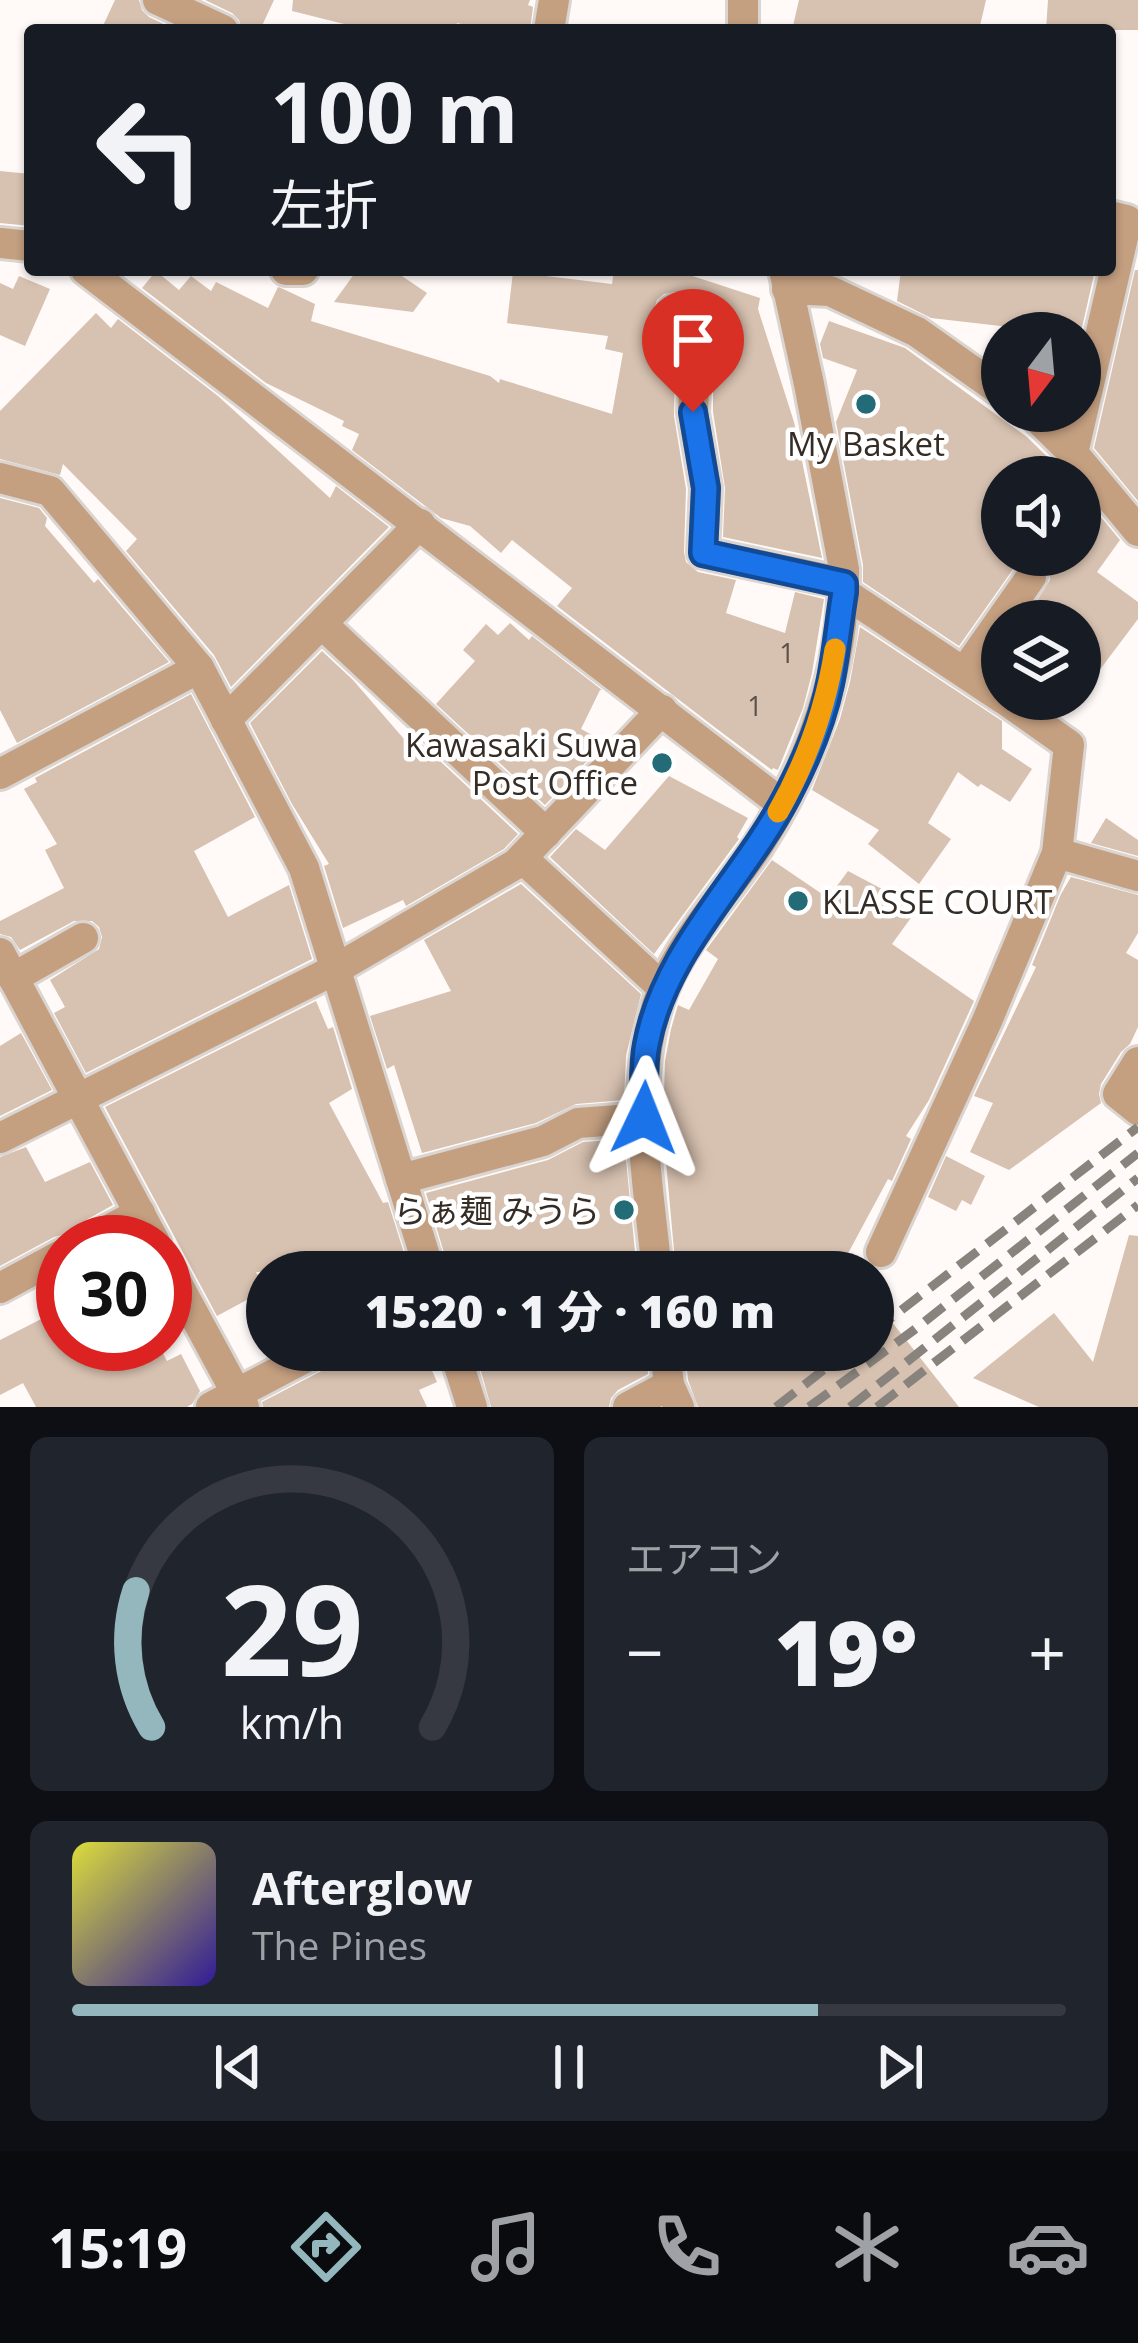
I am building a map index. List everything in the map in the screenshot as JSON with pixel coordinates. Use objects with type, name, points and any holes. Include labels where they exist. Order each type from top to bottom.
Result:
[{"type":"street","points":[[158,0],[210,24]]},
{"type":"street","points":[[1116,217],[1127,220],[1116,267]]},
{"type":"street","points":[[94,276],[782,804]]},
{"type":"street","points":[[1073,453],[1114,276]]},
{"type":"street","points":[[655,1251],[644,1118],[646,1046],[663,988],[760,843],[813,739],[830,687],[844,588],[786,280],[830,291],[916,332],[981,377]]},
{"type":"street","points":[[673,311],[695,363],[693,412],[706,488],[703,553],[844,588],[981,682]]},
{"type":"street","points":[[1052,432],[1138,531]]},
{"type":"street","points":[[0,478],[50,491],[199,668],[304,868],[423,1251]]},
{"type":"street","points":[[226,720],[420,524]]},
{"type":"street","points":[[965,671],[1031,578]]},
{"type":"street","points":[[322,624],[546,833]]},
{"type":"street","points":[[0,774],[199,668]]},
{"type":"street","points":[[0,1138],[336,969],[516,864],[662,710]]},
{"type":"street","points":[[881,1251],[979,1040],[1057,853],[1069,745],[1034,720]]},
{"type":"street","points":[[1057,853],[1138,876]]},
{"type":"street","points":[[522,858],[663,988]]},
{"type":"street","points":[[83,938],[7,966],[140,1214]]},
{"type":"street","points":[[1138,1062],[1118,1094],[1138,1110]]},
{"type":"street","points":[[401,1179],[543,1141],[578,1123],[644,1118]]},
{"type":"street","points":[[0,1288],[36,1269]]},
{"type":"street","points":[[192,1320],[230,1402],[284,1371]]},
{"type":"street","points":[[461,1371],[472,1407]]},
{"type":"street","points":[[628,1407],[674,1396]]},
{"type":"building","points":[[115,0],[139,0],[149,17],[164,24],[104,24]]},
{"type":"building","points":[[205,0],[274,0],[263,24],[240,24],[232,13]]},
{"type":"building","points":[[293,0],[530,0],[528,5],[533,7],[531,24],[344,24],[292,11]]},
{"type":"building","points":[[799,0],[986,0],[980,24],[793,24]]},
{"type":"building","points":[[1048,0],[1138,0],[1138,30],[1116,30],[1116,24],[1046,24]]},
{"type":"building","points":[[0,171],[24,173],[24,225],[0,223]]},
{"type":"building","points":[[1138,270],[1138,501],[1094,448]]},
{"type":"building","points":[[19,276],[50,289],[25,346],[0,335],[0,283],[13,289]]},
{"type":"building","points":[[152,276],[162,276],[179,290],[191,276],[211,291],[216,282],[268,308],[278,287],[315,304],[311,321],[490,376],[499,383],[500,379],[612,414],[623,353],[605,349],[608,336],[507,323],[513,276],[612,284],[613,276],[692,276],[760,298],[758,309],[794,422],[822,558],[723,537],[725,488],[713,412],[713,356],[686,296],[664,294],[654,310],[675,367],[674,416],[686,489],[686,562],[698,572],[736,580],[726,613],[785,633],[795,592],[824,599],[803,708],[778,770],[557,606],[572,588],[512,540],[501,553],[470,526],[441,518],[352,450],[359,434],[342,426],[344,421],[266,383],[142,288]]},
{"type":"building","points":[[353,276],[402,276],[427,293],[413,312],[334,302]]},
{"type":"building","points":[[900,276],[1094,276],[1086,312],[981,312],[981,324],[931,318],[897,301]]},
{"type":"building","points":[[96,313],[111,328],[118,319],[218,396],[330,498],[336,486],[389,527],[231,687],[214,655],[126,551],[137,539],[63,464],[60,475],[0,459],[0,411]]},
{"type":"building","points":[[829,321],[905,348],[981,403],[981,432],[1020,432],[1046,456],[981,456],[981,576],[1008,576],[991,600],[981,600],[981,615],[959,646],[863,582],[836,422],[857,370],[823,358],[820,344]]},
{"type":"building","points":[[0,498],[39,508],[47,518],[45,526],[169,662],[17,743],[0,710]]},
{"type":"building","points":[[1101,517],[1120,540],[1101,566]]},
{"type":"building","points":[[1101,575],[1138,602],[1138,619],[1101,668],[1101,600],[1037,600],[1049,576]]},
{"type":"building","points":[[510,623],[602,690],[581,729],[605,742],[545,805],[436,704],[475,661],[463,650],[486,624],[498,635]]},
{"type":"building","points":[[860,627],[981,707],[981,720],[1002,721],[1002,749],[1032,769],[1010,802],[958,772],[928,823],[951,839],[919,884],[868,844],[879,830],[812,790],[850,682]]},
{"type":"building","points":[[322,651],[404,739],[410,733],[518,834],[504,849],[406,906],[403,900],[343,928],[324,866],[329,864],[250,723]]},
{"type":"building","points":[[191,694],[255,817],[194,851],[228,917],[289,885],[312,959],[86,1073],[54,1013],[65,1007],[50,980],[99,949],[99,927],[92,921],[74,921],[20,950],[11,937],[0,934],[0,921],[64,888],[45,850],[57,844],[24,789],[37,782],[35,778]]},
{"type":"building","points":[[669,776],[748,818],[739,839],[654,954],[550,857],[576,829],[605,850]]},
{"type":"building","points":[[1106,818],[1138,840],[1138,856],[1091,843]]},
{"type":"building","points":[[772,860],[828,898],[848,871],[918,908],[892,944],[974,1001],[929,1100],[906,1136],[911,1139],[892,1181],[888,1179],[849,1251],[674,1251],[663,1129],[665,1061],[678,1005],[689,1010],[718,959],[706,950]]},
{"type":"building","points":[[1071,877],[1138,895],[1138,933],[1126,953],[1138,960],[1138,1027],[1101,1084],[1101,1103],[1009,1170],[970,1152],[993,1103],[974,1096],[1036,967],[1032,965]]},
{"type":"building","points":[[521,884],[641,994],[626,1056],[624,1100],[576,1104],[536,1123],[422,1153],[394,1065],[387,1069],[370,1016],[451,991],[424,940]]},
{"type":"building","points":[[316,1001],[328,1029],[333,1027],[352,1089],[329,1103],[383,1203],[388,1202],[403,1251],[246,1251],[246,1300],[217,1316],[192,1269],[192,1215],[163,1215],[105,1107]]},
{"type":"building","points":[[21,1033],[52,1090],[0,1116],[0,1046]]},
{"type":"building","points":[[624,1139],[635,1251],[443,1251],[426,1193],[548,1160],[583,1142]]},
{"type":"building","points":[[26,1147],[45,1182],[90,1162],[113,1205],[95,1215],[36,1215],[36,1247],[0,1266],[0,1157]]},
{"type":"building","points":[[946,1156],[985,1176],[971,1205],[962,1200],[956,1211],[928,1197]]},
{"type":"building","points":[[1129,1235],[1138,1236],[1138,1407],[1039,1407],[973,1378],[1054,1313],[1093,1362]]},
{"type":"building","points":[[36,1322],[36,1371],[190,1371],[200,1391],[187,1407],[36,1407],[23,1383],[0,1395],[0,1340]]},
{"type":"building","points":[[894,1325],[959,1407],[698,1407],[687,1371],[894,1371]]},
{"type":"building","points":[[321,1371],[432,1371],[437,1382],[419,1390],[427,1407],[263,1407],[262,1402]]},
{"type":"building","points":[[481,1371],[648,1371],[618,1390],[609,1407],[491,1407]]},
{"type":"railway","points":[[894,1316],[1138,1127]]},
{"type":"railway","points":[[809,1407],[1138,1153]]},
{"type":"railway","points":[[850,1407],[1138,1178]]},
{"type":"railway","points":[[877,1407],[1138,1205]]},
{"type":"railway","points":[[776,1407],[822,1371]]},
{"type":"slow traffic","points":[[778,812],[813,739],[830,687],[835,649]]},
{"type":"place","name":"My Basket","points":[[866,404]]},
{"type":"place","name":"Kawasaki Suwa Post Office","points":[[662,763]]},
{"type":"place","name":"KLASSE COURT","points":[[798,901]]},
{"type":"place","name":"らぁ麺 みうら","points":[[624,1210]]},
{"type":"route","points":[[644,1118],[646,1046],[663,988],[788,794],[830,687],[844,592],[844,584],[703,553],[706,488],[693,412]]}]
